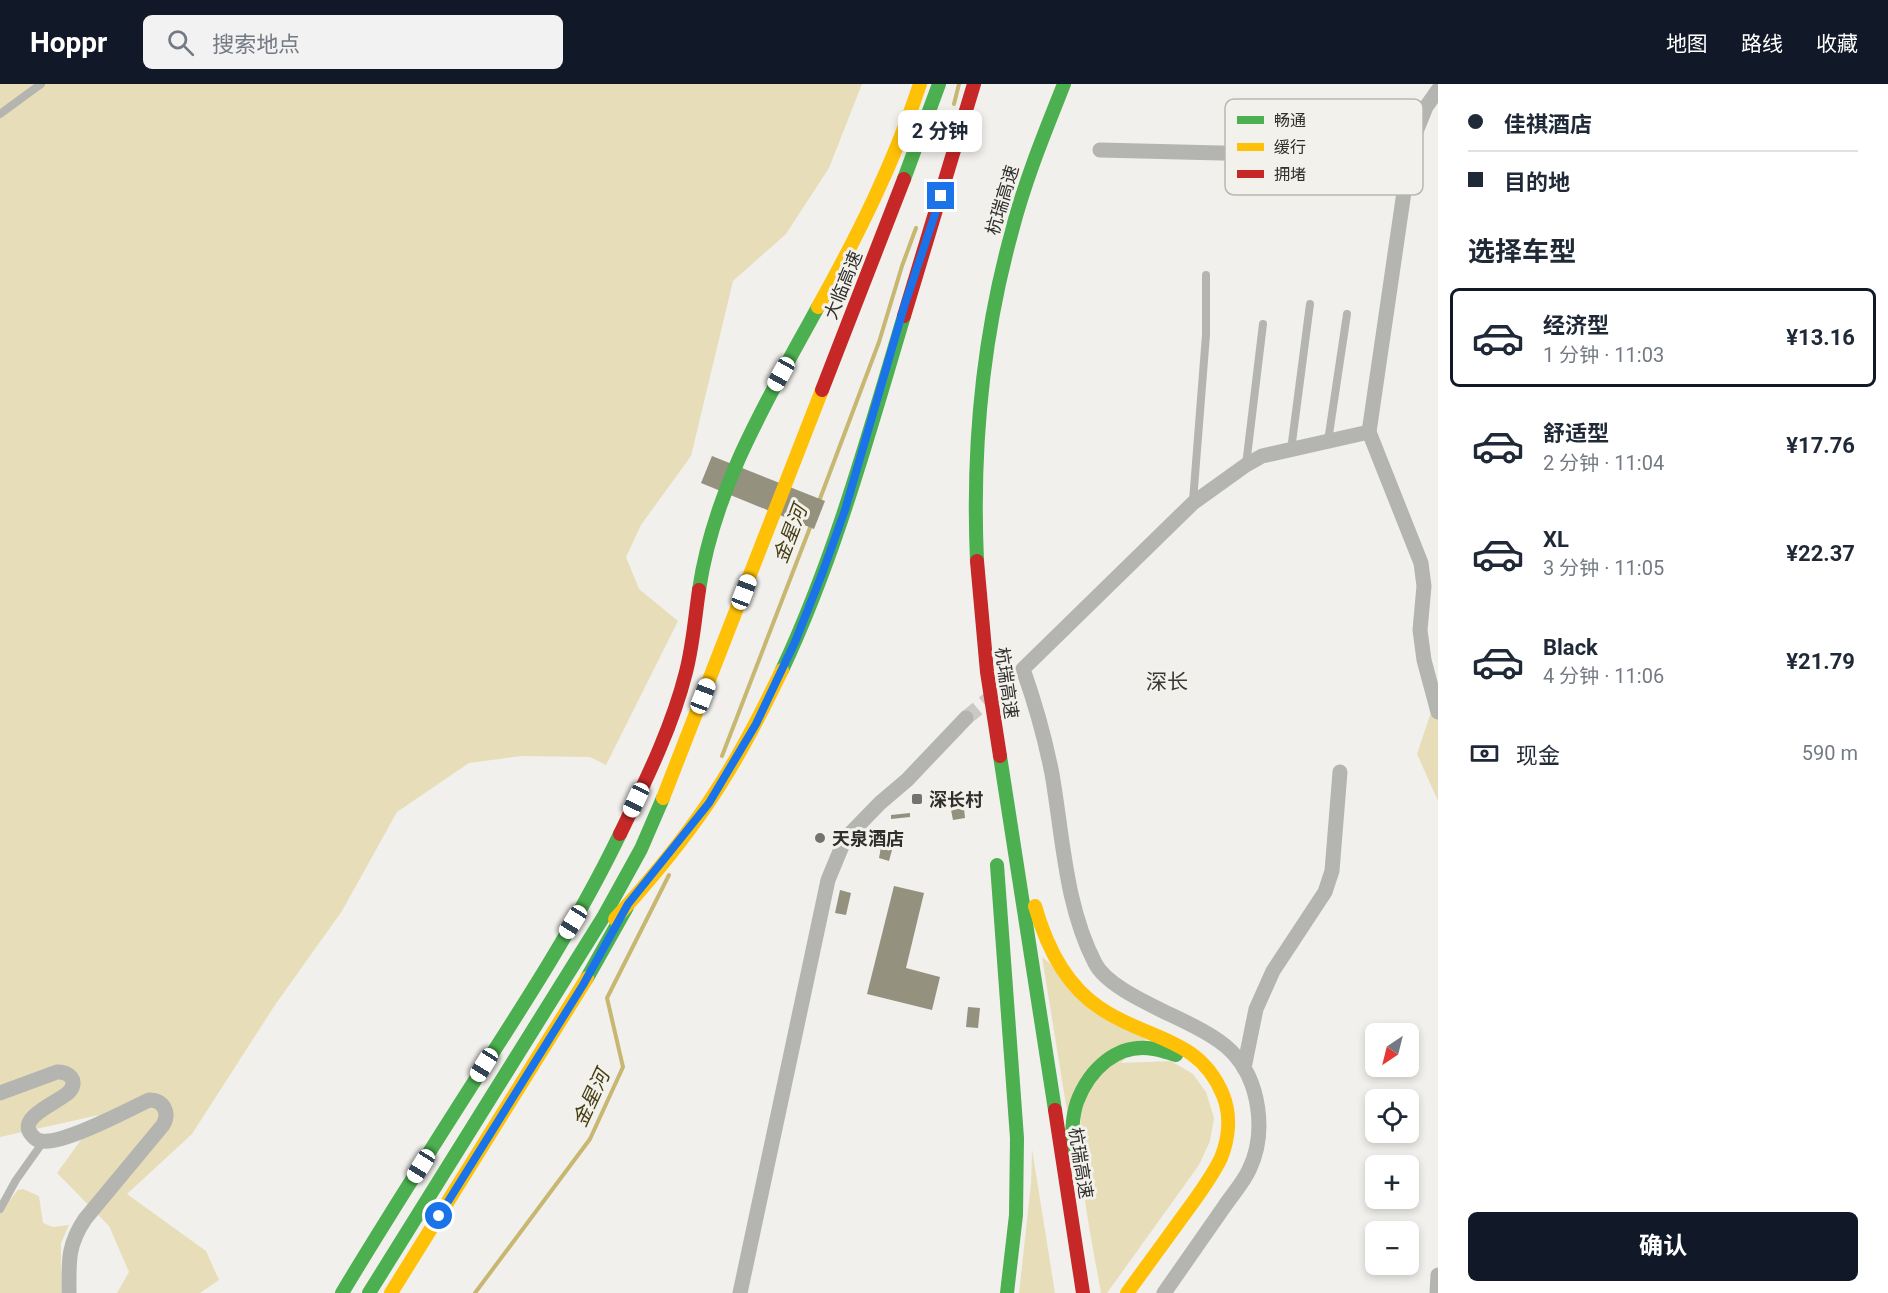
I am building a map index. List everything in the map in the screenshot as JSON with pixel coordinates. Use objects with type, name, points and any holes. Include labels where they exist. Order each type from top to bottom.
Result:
[{"type":"main road","name":"大临高速","points":[[342,1293],[573,922],[621,832],[668,726],[694,633],[711,529],[730,479],[770,394],[865,218],[888,170],[920,84]]},
{"type":"main road","name":"大临高速","points":[[568,975],[641,849],[671,780],[939,84]]},
{"type":"main road","points":[[369,1293],[568,975],[709,803],[756,724],[795,642],[845,510],[904,307],[941,196],[974,84]]},
{"type":"main road","name":"杭瑞高速","points":[[1064,84],[1037,150],[1006,248],[987,334],[977,420],[974,474],[976,573],[982,640],[1083,1293]]},
{"type":"main road","name":"杭瑞高速","points":[[971,720],[973,702]]},
{"type":"main road","points":[[1006,795],[1042,929],[1054,957],[1068,979],[1100,1009],[1175,1043],[1200,1058],[1217,1079],[1226,1105],[1228,1118],[1225,1145],[1213,1173],[1127,1293]]},
{"type":"main road","points":[[1007,1293],[1016,1220],[1018,1143],[996,859],[1023,1027]]},
{"type":"main road","points":[[391,1293],[583,985],[628,904]]},
{"type":"main road","points":[[547,964],[568,975]]},
{"type":"main road","points":[[1081,1278],[1071,1138],[1078,1098],[1088,1077],[1096,1068],[1115,1055],[1150,1048],[1173,1054],[1183,1059],[1201,1075],[1213,1095],[1217,1118],[1214,1146],[1198,1177],[1114,1293]]},
{"type":"street","points":[[1423,114],[1438,90]]},
{"type":"street","points":[[1100,150],[1225,153]]},
{"type":"street","points":[[1404,195],[1369,432],[1421,563],[1424,586],[1420,630],[1424,660],[1438,712]]},
{"type":"street","points":[[1012,680],[1193,502],[1246,465],[1262,456],[1369,432]]},
{"type":"street","points":[[1023,669],[1039,719],[1052,772],[1073,904],[1096,966],[1118,987],[1191,1025],[1230,1050],[1244,1068],[1255,1096],[1259,1133],[1249,1170],[1164,1293]]},
{"type":"street","points":[[740,1293],[828,880],[845,839],[880,803],[971,720]]},
{"type":"street","points":[[1244,1068],[1256,1009],[1273,971],[1325,892],[1332,871],[1340,772]]},
{"type":"street","points":[[0,1093],[57,1072],[66,1072],[71,1076],[73,1082],[70,1091],[27,1124],[32,1136],[43,1142],[62,1140],[149,1100],[159,1102],[166,1112],[163,1125],[74,1235],[70,1247],[69,1293]]},
{"type":"street","points":[[1437,1293],[1438,1275]]},
{"type":"lane","points":[[0,114],[41,84]]},
{"type":"lane","points":[[1193,502],[1206,335],[1206,275]]},
{"type":"lane","points":[[1291,450],[1310,304]]},
{"type":"lane","points":[[1328,441],[1347,314]]},
{"type":"lane","points":[[1246,465],[1263,324]]},
{"type":"lane","points":[[0,1209],[16,1180],[43,1142]]},
{"type":"shaded area","points":[[0,84],[862,84],[829,168],[786,234],[733,281],[691,456],[641,525],[626,557],[639,589],[678,621],[606,765],[590,757],[521,756],[469,763],[397,812],[342,911],[275,1005],[192,1134],[127,1194],[206,1251],[219,1280],[200,1293],[117,1293],[129,1272],[109,1226],[57,1173],[99,1115],[0,1137]]},
{"type":"shaded area","points":[[1438,691],[1438,801],[1417,754]]},
{"type":"shaded area","points":[[1042,957],[1146,1040],[1067,1111]]},
{"type":"shaded area","points":[[1171,1061],[1193,1074],[1206,1092],[1214,1118],[1210,1141],[1199,1165],[1107,1293],[1101,1293],[1088,1221],[1081,1163],[1082,1113],[1087,1095],[1120,1063]]},
{"type":"shaded area","points":[[1032,1149],[1055,1293],[1019,1293],[1031,1184]]},
{"type":"shaded area","points":[[23,1189],[39,1196],[43,1223],[53,1227],[69,1225],[61,1243],[61,1293],[0,1293],[0,1212],[18,1190]]},
{"type":"building","points":[[712,456],[825,501],[814,529],[701,483]]},
{"type":"building","points":[[964,808],[965,818],[953,820],[951,810]]},
{"type":"building","points":[[910,813],[910,817],[891,819],[891,815]]},
{"type":"building","points":[[881,847],[892,850],[889,861],[879,858]]},
{"type":"building","points":[[894,886],[924,893],[906,968],[940,977],[932,1010],[867,994]]},
{"type":"building","points":[[840,890],[851,893],[846,915],[835,913]]},
{"type":"building","points":[[968,1007],[980,1008],[978,1028],[966,1027]]},
{"type":"waterway","name":"金星河","points":[[954,104],[959,84]]},
{"type":"waterway","name":"金星河","points":[[818,504],[879,342],[916,228]]},
{"type":"waterway","name":"金星河","points":[[722,756],[811,525]]},
{"type":"waterway","name":"金星河","points":[[475,1293],[590,1139],[623,1067],[607,998],[669,875]]},
{"type":"tunnel","points":[[966,718],[1012,680]]},
{"type":"traffic: fast","points":[[904,179],[939,84]]},
{"type":"traffic: fast","points":[[977,561],[978,436],[981,394],[993,312],[1023,193],[1064,84]]},
{"type":"traffic: fast","points":[[699,590],[706,552],[730,479],[763,409],[818,307]]},
{"type":"traffic: fast","points":[[782,670],[834,540],[864,451],[904,316]]},
{"type":"traffic: fast","points":[[1000,756],[1055,1110]]},
{"type":"traffic: fast","points":[[369,1293],[604,916],[641,849],[663,798]]},
{"type":"traffic: fast","points":[[342,1293],[550,961],[587,898],[620,834]]},
{"type":"traffic: fast","points":[[997,865],[1017,1138],[1016,1215],[1007,1293]]},
{"type":"traffic: fast","points":[[587,978],[627,907]]},
{"type":"traffic: fast","points":[[1072,1148],[1073,1119],[1077,1102],[1082,1090],[1097,1069],[1117,1054],[1128,1050],[1157,1049],[1176,1055]]},
{"type":"traffic: slow","points":[[818,307],[874,198],[899,142],[920,84]]},
{"type":"traffic: slow","points":[[663,798],[822,390]]},
{"type":"traffic: slow","points":[[615,919],[668,858],[709,801],[743,746],[782,670]]},
{"type":"traffic: slow","points":[[1035,906],[1058,963],[1077,988],[1088,999],[1118,1019],[1186,1050],[1213,1076],[1226,1103],[1227,1135],[1217,1167],[1127,1293]]},
{"type":"traffic: slow","points":[[391,1293],[587,978]]},
{"type":"traffic: jam","points":[[904,316],[974,84]]},
{"type":"traffic: jam","points":[[822,390],[904,179]]},
{"type":"traffic: jam","points":[[977,561],[987,672],[1000,756]]},
{"type":"traffic: jam","points":[[620,834],[657,754],[680,693],[690,652],[699,590]]},
{"type":"traffic: jam","points":[[1055,1110],[1083,1293]]},
{"type":"place","name":"深长村","points":[[917,799]]},
{"type":"place","name":"天泉酒店","points":[[820,838]]},
{"type":"district","name":"深长","points":[[1167,682]]},
{"type":"route","points":[[439,1216],[583,985],[628,904],[709,803],[756,724],[795,642],[845,510],[904,307],[941,196]]}]
